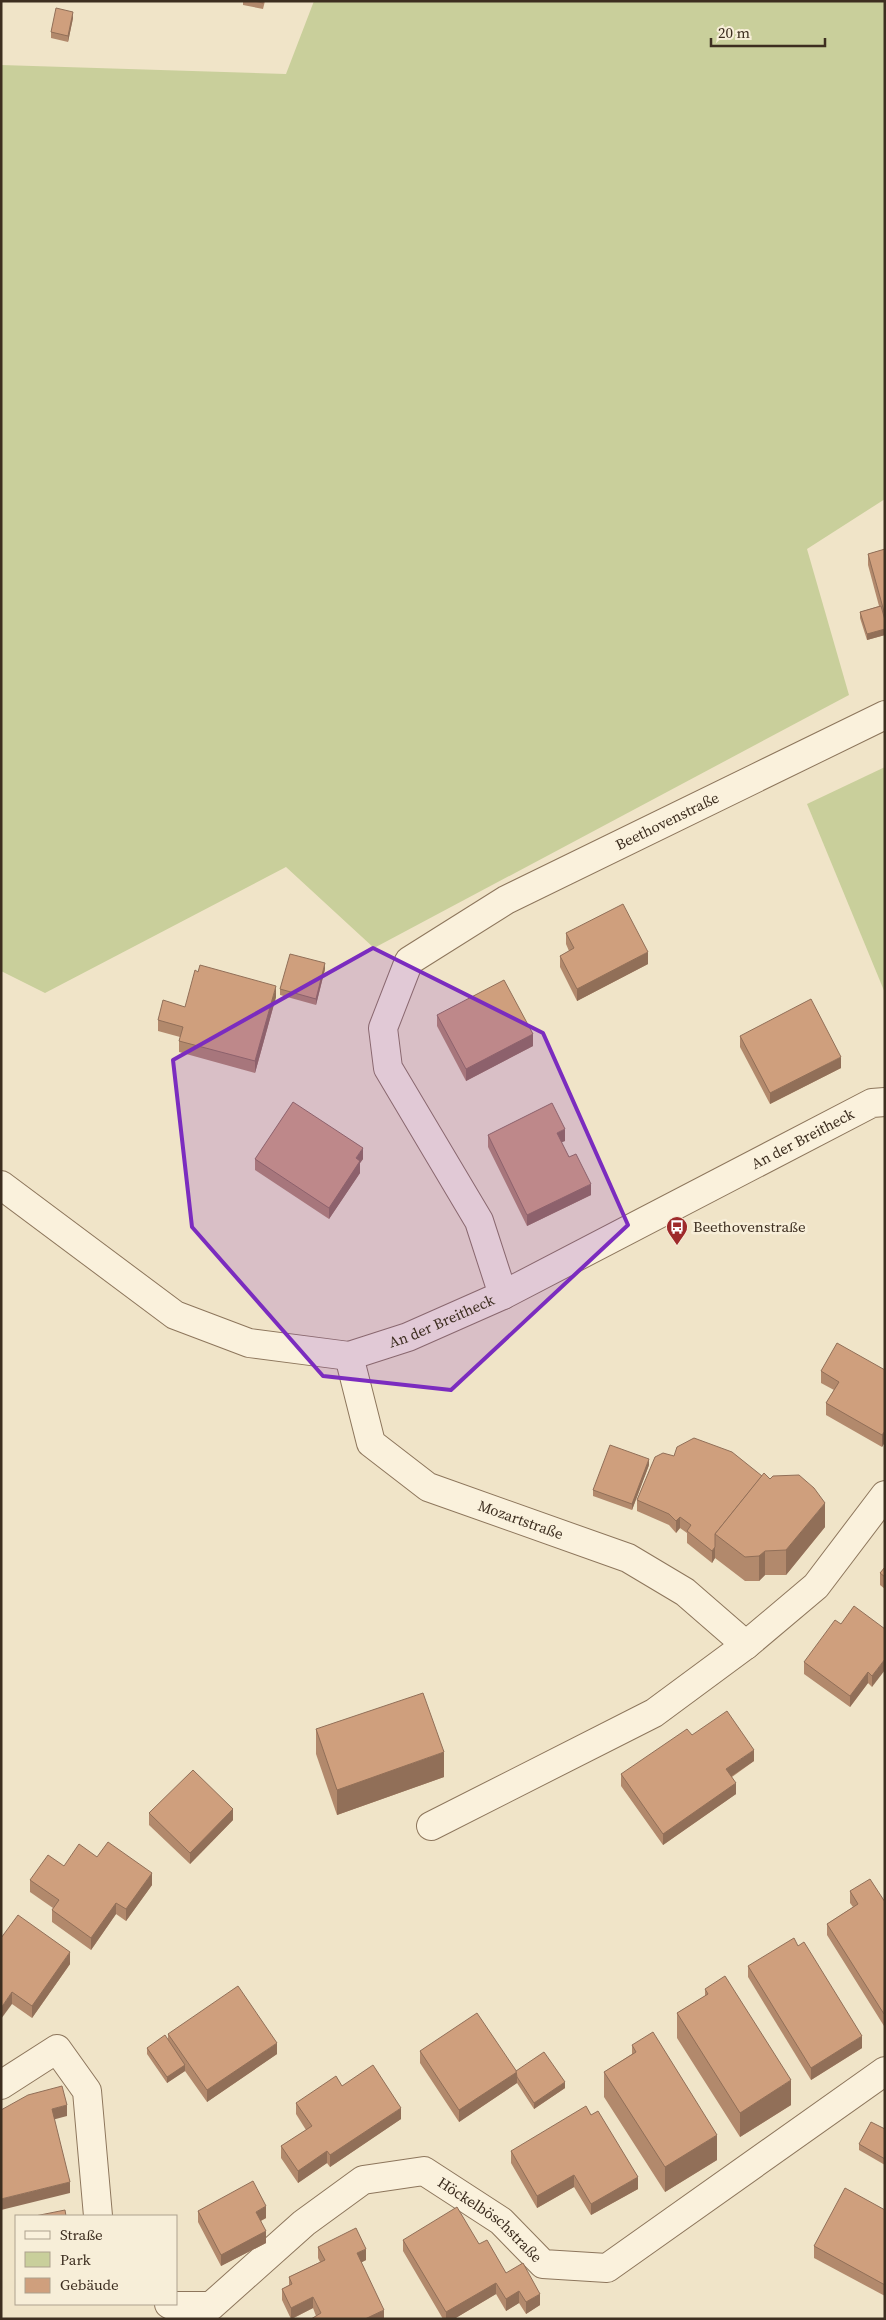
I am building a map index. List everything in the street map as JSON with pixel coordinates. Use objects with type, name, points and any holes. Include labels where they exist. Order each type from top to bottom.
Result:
[{"type":"street","name":"Beethovenstraße","points":[[503,1295],[478,1220],[388,1068],[383,1028],[409,962],[506,900],[885,715]]},
{"type":"street","name":"An der Breitheck","points":[[1,1185],[175,1315],[249,1343],[349,1356],[408,1337],[503,1295],[872,1102],[885,1102]]},
{"type":"street","name":"Mozartstraße","points":[[349,1356],[371,1443],[428,1487],[628,1558],[685,1592],[746,1645]]},
{"type":"street","points":[[431,1826],[654,1713],[746,1645],[816,1586],[885,1496]]},
{"type":"street","points":[[1,2086],[57,2050],[87,2091],[98,2215]]},
{"type":"street","name":"Höckelböschstraße","points":[[171,2305],[211,2306],[304,2223],[363,2180],[424,2171],[502,2221],[543,2264],[607,2268],[885,2071]]},
{"type":"highlighted area","points":[[373,948],[543,1033],[628,1225],[451,1390],[323,1376],[192,1227],[173,1060]]},
{"type":"green space","points":[[314,1],[885,1],[885,499],[807,549],[849,695],[374,948],[286,867],[45,993],[1,971],[1,65],[286,74]]},
{"type":"green space","points":[[885,767],[885,993],[807,804]]},
{"type":"building","points":[[56,8],[73,12],[68,36],[51,32]]},
{"type":"building","points":[[885,549],[885,615],[868,554]]},
{"type":"building","points":[[881,606],[885,620],[885,629],[867,634],[860,612]]},
{"type":"building","points":[[623,904],[648,952],[577,989],[560,956],[574,948],[566,933]]},
{"type":"building","points":[[290,954],[325,963],[316,999],[280,989]]},
{"type":"building","points":[[200,965],[276,986],[255,1061],[179,1041],[183,1027],[158,1020],[163,1000],[185,1007],[195,970],[198,972]]},
{"type":"building","points":[[504,980],[533,1034],[466,1069],[437,1015]]},
{"type":"building","points":[[811,999],[841,1057],[770,1093],[740,1036]]},
{"type":"building","points":[[293,1102],[363,1148],[356,1158],[360,1161],[329,1208],[255,1159]]},
{"type":"building","points":[[552,1103],[565,1129],[557,1133],[569,1157],[576,1154],[591,1184],[527,1215],[488,1135]]},
{"type":"building","points":[[837,1343],[885,1370],[885,1431],[882,1435],[826,1403],[839,1382],[821,1371]]},
{"type":"building","points":[[694,1438],[732,1452],[762,1476],[715,1534],[715,1547],[712,1551],[687,1531],[691,1525],[680,1517],[676,1521],[669,1514],[637,1500],[655,1457],[663,1453],[674,1456],[677,1447]]},
{"type":"building","points":[[610,1445],[649,1459],[632,1504],[593,1490]]},
{"type":"building","points":[[764,1473],[770,1479],[773,1476],[799,1475],[814,1488],[825,1503],[786,1550],[765,1551],[759,1556],[745,1557],[715,1534]]},
{"type":"building","points":[[885,1567],[885,1577],[880,1573]]},
{"type":"building","points":[[854,1606],[885,1629],[885,1659],[872,1676],[868,1672],[850,1696],[804,1662],[835,1620],[841,1624]]},
{"type":"building","points":[[423,1693],[444,1752],[337,1790],[316,1729]]},
{"type":"building","points":[[727,1711],[754,1750],[726,1769],[736,1783],[663,1834],[621,1774],[687,1729],[692,1735]]},
{"type":"building","points":[[193,1770],[233,1809],[190,1853],[149,1813]]},
{"type":"building","points":[[108,1842],[152,1873],[126,1909],[116,1903],[91,1938],[52,1910],[59,1900],[30,1880],[48,1855],[64,1866],[79,1844],[97,1857]]},
{"type":"building","points":[[870,1879],[885,1902],[884,2014],[827,1924],[858,1904],[850,1891]]},
{"type":"building","points":[[18,1915],[70,1952],[32,2006],[12,1992],[1,2008],[1,1938]]},
{"type":"building","points":[[794,1938],[798,1946],[804,1942],[862,2036],[811,2068],[748,1966]]},
{"type":"building","points":[[725,1976],[791,2080],[740,2113],[677,2013],[708,1994],[705,1989]]},
{"type":"building","points":[[238,1986],[277,2043],[207,2090],[168,2034]]},
{"type":"building","points":[[477,2013],[517,2072],[459,2110],[420,2051]]},
{"type":"building","points":[[653,2032],[717,2135],[665,2167],[604,2072],[636,2052],[632,2045]]},
{"type":"building","points":[[165,2035],[185,2065],[167,2077],[147,2048]]},
{"type":"building","points":[[544,2052],[565,2082],[534,2103],[517,2077],[516,2071]]},
{"type":"building","points":[[373,2065],[401,2108],[330,2155],[327,2151],[298,2171],[281,2146],[312,2126],[296,2103],[336,2076],[342,2086]]},
{"type":"building","points":[[62,2086],[67,2105],[52,2109],[70,2182],[1,2199],[1,2110],[28,2095]]},
{"type":"building","points":[[586,2106],[591,2115],[598,2111],[638,2177],[591,2204],[574,2175],[537,2196],[511,2151]]},
{"type":"building","points":[[871,2122],[885,2129],[885,2159],[859,2144]]},
{"type":"building","points":[[253,2181],[266,2206],[256,2212],[266,2231],[221,2255],[198,2211]]},
{"type":"building","points":[[845,2188],[885,2210],[885,2285],[814,2246]]},
{"type":"building","points":[[457,2207],[479,2244],[487,2240],[506,2273],[523,2263],[540,2294],[526,2302],[519,2291],[506,2299],[496,2283],[446,2312],[403,2240]]},
{"type":"building","points":[[65,2210],[66,2215],[40,2215]]},
{"type":"building","points":[[356,2228],[366,2249],[357,2253],[384,2310],[365,2319],[311,2319],[321,2313],[313,2297],[291,2308],[282,2289],[292,2284],[289,2277],[325,2260],[318,2247]]},
{"type":"place","name":"Beethovenstraße","points":[[677,1246]]}]
